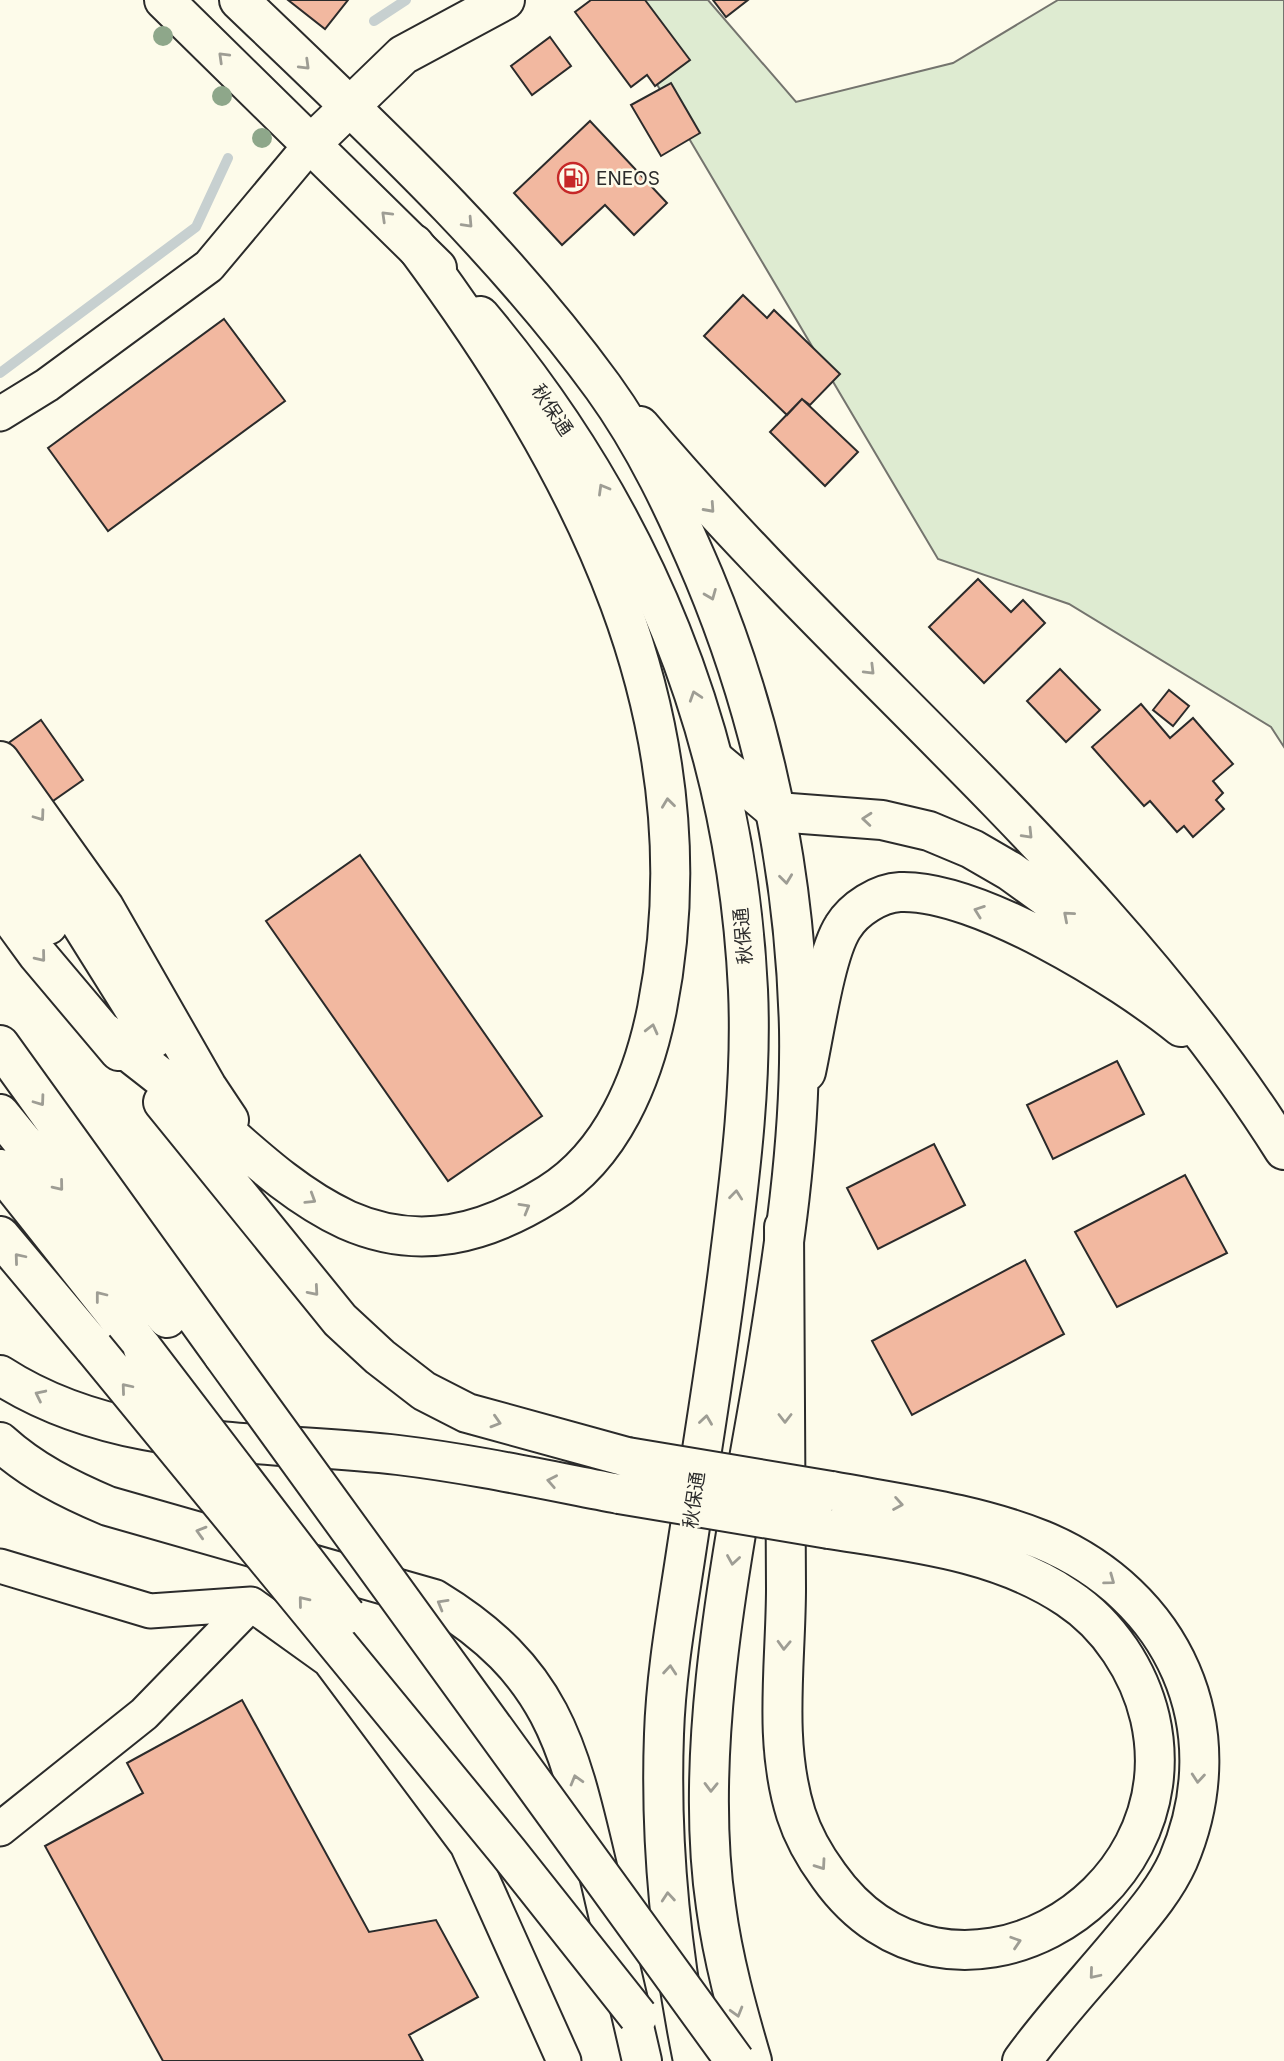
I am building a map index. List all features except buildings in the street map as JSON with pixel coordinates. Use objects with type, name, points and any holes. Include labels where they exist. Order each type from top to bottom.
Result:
[{"type":"main road","name":"秋保通","points":[[164,0],[414,244],[516,358],[596,477],[633,541],[665,611],[716,761],[733,842],[748,1007],[747,1073],[731,1243],[673,1640],[664,1730],[663,1815],[668,1900],[679,1994],[693,2061]]},
{"type":"main road","points":[[239,0],[465,219],[710,509],[905,706],[1116,928],[1210,1042],[1255,1103],[1284,1150]]},
{"type":"main road","points":[[312,144],[402,55],[505,0]]},
{"type":"main road","points":[[104,1032],[193,1103],[285,1183],[350,1221],[382,1231],[419,1237],[457,1234],[495,1224],[561,1186],[592,1157],[616,1124],[636,1082],[652,1032],[666,962],[672,896],[671,827],[652,707],[631,628],[604,558],[538,428],[461,308],[414,244]]},
{"type":"main road","points":[[555,325],[606,392],[648,459],[684,530],[741,674],[777,812],[795,960],[799,1031],[797,1115],[776,1302],[732,1565],[712,1733],[711,1816],[715,1902],[732,1992],[752,2061]]},
{"type":"main road","points":[[0,761],[104,907],[158,996],[207,1087],[256,1159]]},
{"type":"main road","points":[[716,761],[777,812],[882,820],[929,831],[972,849],[1010,870],[1052,902],[1110,953],[1204,1047],[1255,1103]]},
{"type":"main road","points":[[0,811],[81,923],[193,1103],[243,1198]]},
{"type":"main road","points":[[0,858],[59,940],[193,1103]]},
{"type":"main road","points":[[797,1115],[833,949],[843,927],[859,909],[879,898],[899,892],[925,894],[955,902],[1004,920],[1060,947],[1141,998],[1204,1047]]},
{"type":"main road","points":[[0,903],[38,955],[243,1198],[303,1278],[340,1320],[380,1357],[424,1391],[467,1413],[627,1457],[831,1491],[995,1523],[1043,1541],[1085,1562],[1121,1589],[1152,1622],[1177,1657],[1192,1695],[1200,1736],[1199,1777],[1191,1823],[1177,1863],[1153,1904],[1022,2061]]},
{"type":"main road","points":[[158,996],[193,1103]]},
{"type":"main road","points":[[0,1045],[210,1354],[735,2061]]},
{"type":"main road","points":[[0,1114],[210,1354]]},
{"type":"main road","points":[[0,1169],[143,1349],[382,1663],[670,2061]]},
{"type":"main road","points":[[0,1375],[55,1403],[91,1415],[181,1437],[398,1455],[460,1464],[619,1494],[829,1529],[934,1546],[986,1560],[1031,1577],[1070,1599],[1103,1629],[1130,1664],[1146,1699],[1155,1741],[1154,1782],[1146,1821],[1128,1857],[1106,1886],[1078,1912],[1045,1932],[1010,1945],[971,1950],[937,1948],[901,1938],[871,1921],[839,1889],[813,1853],[796,1816],[787,1779],[782,1725],[786,1592],[784,1227]]},
{"type":"main road","points":[[0,1236],[467,1801],[638,2016]]},
{"type":"main road","points":[[0,1442],[20,1460],[61,1486],[108,1506],[424,1596],[464,1618],[494,1642],[544,1703],[564,1740],[586,1819],[642,2061]]},
{"type":"street","points":[[0,414],[47,386],[209,266],[312,144]]},
{"type":"street","points":[[0,1566],[150,1611],[251,1604],[329,1660],[467,1845],[564,2061]]},
{"type":"street","points":[[0,1829],[144,1714],[251,1604]]},
{"type":"green space","points":[[607,0],[708,0],[796,102],[953,63],[1058,0],[1284,0],[1284,747],[1271,727],[1069,604],[938,559]]},
{"type":"waterway","points":[[374,21],[406,0]]},
{"type":"waterway","points":[[0,373],[196,227],[228,158]]},
{"type":"place","name":"ENEOS","points":[[573,178]]}]
